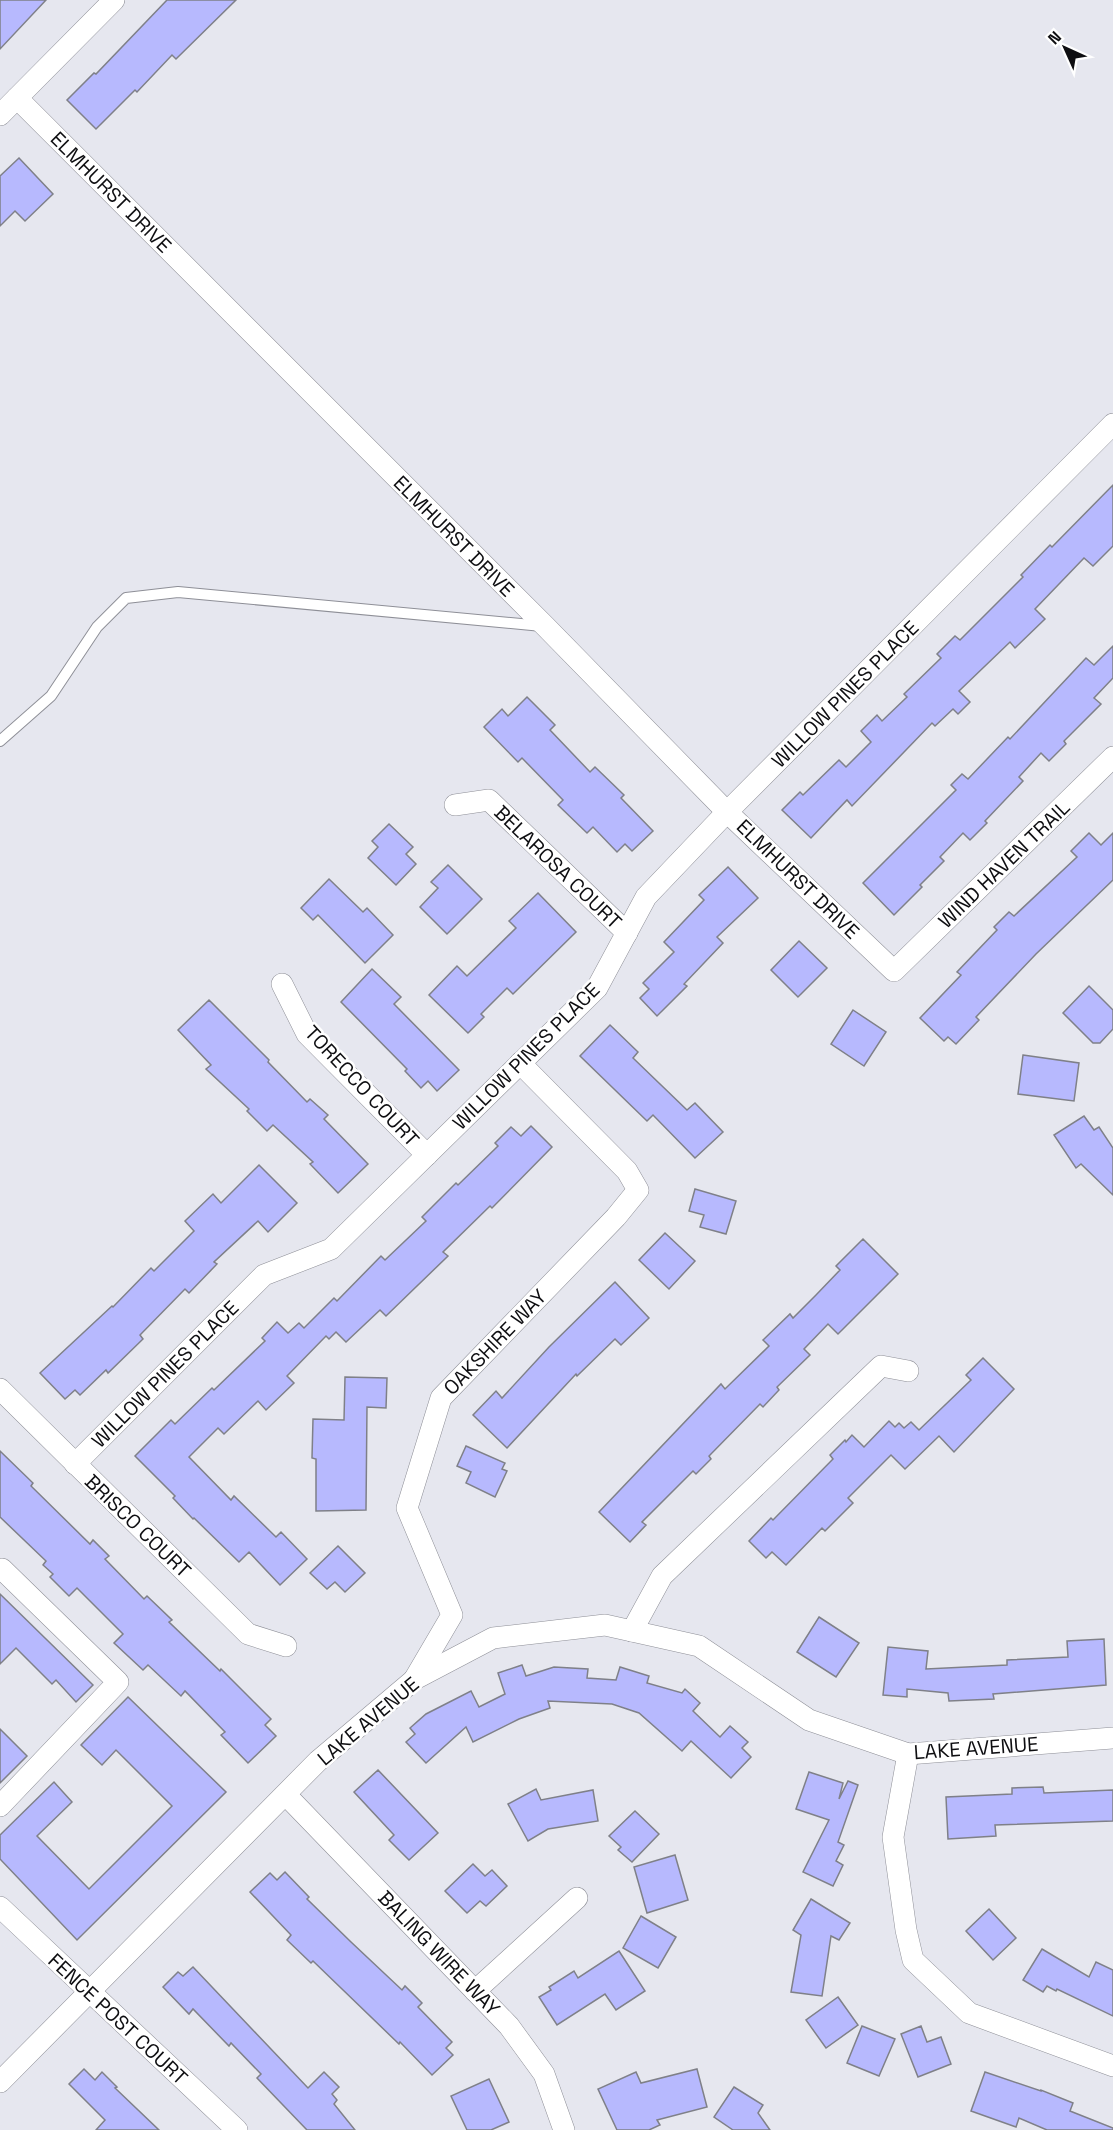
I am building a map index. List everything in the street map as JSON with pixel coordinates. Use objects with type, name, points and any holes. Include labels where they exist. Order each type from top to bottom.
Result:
[{"type":"street","points":[[0,115],[114,0]]},
{"type":"street","name":"ELMHURST DRIVE","points":[[17,98],[545,626],[727,812],[894,971]]},
{"type":"street","name":"WILLOW PINES PLACE","points":[[75,1464],[264,1275],[331,1249],[597,987],[646,897],[727,812],[1113,424]]},
{"type":"street","name":"WIND HAVEN TRAIL","points":[[894,971],[1110,767]]},
{"type":"street","name":"BELAROSA COURT","points":[[455,805],[489,800],[627,933]]},
{"type":"street","name":"TORECCO COURT","points":[[282,984],[307,1034],[427,1155]]},
{"type":"street","name":"OAKSHIRE WAY","points":[[415,1679],[452,1615],[407,1508],[441,1398],[616,1217],[638,1190],[627,1171],[520,1063]]},
{"type":"street","points":[[632,1631],[662,1576],[881,1366],[908,1371]]},
{"type":"street","name":"BRISCO COURT","points":[[0,1389],[248,1634],[286,1646]]},
{"type":"street","points":[[0,1806],[118,1682],[1,1570]]},
{"type":"street","name":"LAKE AVENUE","points":[[0,2082],[318,1761],[415,1679],[494,1638],[605,1625],[699,1646],[809,1720],[908,1754],[1113,1738]]},
{"type":"street","points":[[908,1754],[893,1837],[906,1930],[913,1960],[969,2013],[1113,2066]]},
{"type":"street","name":"BALING WIRE WAY","points":[[286,1795],[509,2026],[544,2074],[564,2130]]},
{"type":"street","points":[[475,1991],[577,1898]]},
{"type":"street","name":"FENCE POST COURT","points":[[0,1907],[237,2130]]},
{"type":"lane","points":[[0,741],[51,696],[97,627],[126,598],[178,592],[545,626]]},
{"type":"building","points":[[0,0],[46,0],[0,49]]},
{"type":"building","points":[[167,0],[236,0],[176,59],[172,55],[137,92],[135,90],[96,129],[67,100],[94,73],[96,74]]},
{"type":"building","points":[[19,158],[53,194],[25,221],[15,211],[0,226],[0,176]]},
{"type":"building","points":[[1113,485],[1113,546],[1093,566],[1084,558],[1035,609],[1045,619],[1015,648],[1010,642],[959,691],[970,702],[958,714],[953,709],[935,726],[932,723],[852,806],[847,800],[811,838],[782,810],[800,792],[803,795],[839,760],[846,767],[871,742],[861,731],[877,715],[882,721],[907,697],[904,694],[941,658],[937,654],[955,636],[960,640],[1023,577],[1021,575],[1050,545],[1052,547]]},
{"type":"building","points":[[1113,646],[1113,678],[1094,698],[1101,704],[1064,741],[1066,744],[1049,761],[1041,753],[1019,777],[1023,781],[985,821],[987,823],[970,840],[963,833],[940,857],[944,861],[894,915],[863,883],[956,790],[951,785],[962,774],[968,779],[1008,737],[1010,739],[1086,658],[1094,665]]},
{"type":"building","points":[[527,697],[555,725],[550,730],[590,772],[595,767],[624,795],[621,798],[653,831],[632,851],[625,844],[617,852],[593,827],[587,833],[558,805],[563,800],[522,758],[518,762],[484,727],[502,709],[508,716]]},
{"type":"building","points":[[389,824],[413,847],[406,854],[416,864],[396,885],[368,858],[378,847],[372,841]]},
{"type":"building","points":[[1089,833],[1101,845],[1113,833],[1113,880],[1036,954],[976,1017],[979,1020],[956,1044],[948,1037],[944,1041],[920,1018],[961,975],[957,972],[997,930],[994,927],[1009,912],[1014,916],[1077,857],[1071,851]]},
{"type":"building","points":[[448,865],[482,899],[447,934],[420,907],[438,888],[431,882]]},
{"type":"building","points":[[728,867],[758,898],[717,937],[723,943],[684,984],[687,986],[657,1016],[640,998],[649,989],[643,983],[674,952],[664,942],[704,900],[699,895]]},
{"type":"building","points":[[329,879],[363,912],[367,908],[393,935],[365,963],[318,915],[313,920],[301,908]]},
{"type":"building","points":[[538,893],[576,932],[513,994],[507,988],[481,1014],[484,1017],[468,1033],[429,995],[457,966],[467,976],[516,928],[509,921]]},
{"type":"building","points":[[799,941],[827,968],[798,997],[771,970]]},
{"type":"building","points":[[372,969],[401,997],[394,1004],[459,1070],[437,1091],[428,1081],[421,1088],[405,1071],[407,1069],[341,1002]]},
{"type":"building","points":[[1089,986],[1113,1010],[1113,1029],[1100,1043],[1093,1043],[1063,1013]]},
{"type":"building","points":[[209,1000],[307,1102],[310,1099],[328,1115],[324,1119],[368,1164],[338,1193],[310,1164],[313,1162],[273,1125],[267,1131],[247,1111],[249,1109],[206,1069],[211,1065],[178,1030]]},
{"type":"building","points":[[853,1010],[886,1032],[864,1066],[831,1044]]},
{"type":"building","points":[[610,1025],[638,1052],[633,1058],[687,1110],[695,1103],[723,1132],[695,1158],[653,1115],[647,1121],[580,1056]]},
{"type":"building","points":[[1023,1055],[1079,1063],[1074,1101],[1018,1094]]},
{"type":"building","points":[[1084,1116],[1094,1130],[1099,1127],[1113,1148],[1113,1195],[1081,1164],[1076,1168],[1054,1135]]},
{"type":"building","points":[[531,1126],[552,1147],[492,1208],[490,1206],[443,1252],[448,1256],[386,1316],[380,1310],[346,1342],[336,1332],[329,1339],[326,1336],[287,1376],[294,1383],[266,1410],[258,1401],[224,1434],[218,1428],[189,1457],[231,1500],[234,1496],[276,1537],[281,1532],[307,1559],[280,1585],[249,1552],[239,1562],[193,1519],[173,1498],[175,1496],[135,1456],[171,1420],[175,1424],[212,1388],[214,1390],[265,1341],[262,1338],[277,1322],[288,1333],[299,1323],[304,1328],[334,1298],[337,1301],[381,1256],[385,1260],[426,1221],[422,1217],[498,1146],[495,1143],[511,1127],[521,1136]]},
{"type":"building","points":[[259,1165],[297,1203],[268,1232],[258,1221],[214,1262],[217,1264],[189,1293],[185,1289],[140,1335],[143,1339],[108,1373],[106,1370],[80,1395],[75,1390],[65,1399],[40,1373],[113,1307],[151,1268],[154,1271],[194,1231],[185,1221],[213,1194],[221,1203]]},
{"type":"building","points":[[695,1189],[736,1201],[726,1234],[700,1227],[704,1215],[689,1211]]},
{"type":"building","points":[[665,1233],[695,1261],[669,1289],[639,1260]]},
{"type":"building","points":[[863,1239],[898,1274],[838,1334],[828,1324],[804,1349],[810,1355],[777,1387],[779,1390],[763,1407],[760,1404],[709,1456],[711,1459],[696,1474],[693,1471],[642,1522],[646,1525],[630,1542],[599,1512],[721,1384],[725,1389],[769,1346],[763,1340],[790,1314],[793,1318],[816,1295],[840,1270],[836,1266]]},
{"type":"building","points":[[615,1282],[649,1318],[621,1345],[615,1339],[577,1376],[576,1374],[507,1448],[473,1415],[496,1391],[502,1398],[549,1347]]},
{"type":"building","points":[[983,1358],[1014,1389],[954,1452],[939,1436],[905,1469],[891,1455],[848,1498],[853,1503],[825,1531],[822,1528],[786,1565],[772,1552],[766,1558],[749,1541],[833,1459],[830,1455],[845,1440],[846,1442],[852,1435],[864,1447],[889,1421],[895,1427],[899,1423],[904,1428],[911,1422],[919,1430],[971,1380],[966,1375]]},
{"type":"building","points":[[345,1377],[387,1378],[386,1408],[367,1407],[366,1510],[316,1511],[316,1459],[312,1458],[313,1419],[344,1420]]},
{"type":"building","points":[[466,1446],[505,1463],[502,1469],[507,1471],[495,1497],[466,1483],[471,1472],[457,1466]]},
{"type":"building","points":[[0,1451],[33,1483],[31,1486],[90,1544],[93,1540],[109,1556],[105,1559],[144,1599],[147,1596],[172,1620],[169,1622],[271,1719],[265,1725],[276,1736],[248,1763],[221,1735],[225,1732],[185,1691],[181,1696],[148,1665],[143,1670],[114,1643],[123,1634],[77,1588],[69,1596],[50,1577],[53,1574],[43,1565],[46,1561],[0,1517]]},
{"type":"building","points":[[338,1546],[365,1573],[345,1592],[335,1582],[327,1589],[310,1573]]},
{"type":"building","points":[[0,1594],[93,1685],[76,1702],[56,1680],[52,1684],[16,1648],[0,1664]]},
{"type":"building","points":[[819,1617],[859,1643],[836,1677],[797,1652]]},
{"type":"building","points":[[1104,1639],[1106,1685],[993,1694],[994,1699],[949,1701],[948,1693],[907,1689],[907,1697],[883,1695],[888,1647],[928,1651],[926,1669],[1007,1665],[1007,1660],[1068,1657],[1067,1641]]},
{"type":"building","points":[[522,1665],[526,1676],[554,1667],[588,1669],[587,1678],[616,1680],[620,1667],[649,1676],[647,1683],[682,1693],[685,1689],[700,1703],[693,1711],[720,1737],[730,1726],[748,1742],[742,1748],[751,1757],[731,1778],[691,1741],[682,1751],[639,1713],[612,1704],[548,1701],[550,1708],[519,1719],[473,1742],[466,1727],[426,1763],[406,1742],[415,1734],[410,1728],[426,1714],[471,1691],[479,1707],[505,1694],[498,1673]]},
{"type":"building","points":[[128,1697],[226,1792],[77,1940],[0,1859],[0,1835],[54,1782],[72,1802],[37,1836],[89,1889],[172,1806],[116,1750],[102,1765],[81,1745]]},
{"type":"building","points":[[0,1729],[27,1756],[0,1783]]},
{"type":"building","points":[[378,1770],[438,1833],[409,1860],[389,1840],[394,1835],[354,1792]]},
{"type":"building","points":[[809,1772],[843,1783],[839,1799],[848,1781],[858,1785],[838,1842],[844,1845],[836,1861],[843,1865],[833,1886],[803,1872],[829,1820],[796,1809]]},
{"type":"building","points":[[1043,1787],[1044,1793],[1113,1790],[1113,1821],[995,1825],[996,1836],[948,1839],[946,1797],[1012,1794],[1012,1788]]},
{"type":"building","points":[[536,1789],[541,1800],[593,1790],[598,1821],[548,1829],[528,1841],[508,1804]]},
{"type":"building","points":[[635,1811],[659,1834],[632,1862],[618,1850],[621,1847],[609,1836]]},
{"type":"building","points":[[675,1855],[688,1900],[647,1913],[634,1867]]},
{"type":"building","points":[[473,1864],[485,1876],[492,1870],[507,1886],[486,1906],[480,1901],[467,1913],[445,1891]]},
{"type":"building","points":[[285,1872],[309,1897],[307,1899],[351,1942],[402,1990],[405,1986],[422,2003],[418,2007],[452,2042],[446,2048],[453,2055],[432,2075],[313,1961],[311,1963],[287,1940],[291,1935],[250,1892],[270,1873],[277,1880]]},
{"type":"building","points":[[811,1899],[850,1923],[839,1940],[831,1936],[822,1996],[791,1992],[801,1935],[793,1930]]},
{"type":"building","points":[[989,1909],[1016,1938],[993,1960],[966,1931]]},
{"type":"building","points":[[641,1916],[676,1937],[658,1968],[623,1948]]},
{"type":"building","points":[[1042,1949],[1089,1977],[1096,1962],[1113,1970],[1113,2016],[1057,1989],[1056,1991],[1047,1986],[1043,1992],[1023,1980]]},
{"type":"building","points":[[619,1951],[645,1991],[616,2010],[605,1994],[557,2025],[539,1997],[551,1990],[549,1987],[574,1971],[578,1978]]},
{"type":"building","points":[[193,1967],[308,2088],[324,2072],[339,2087],[332,2094],[337,2100],[334,2104],[355,2130],[307,2130],[257,2078],[261,2074],[231,2043],[229,2046],[193,2009],[189,2014],[163,1987],[178,1972],[183,1976]]},
{"type":"building","points":[[838,1997],[858,2025],[826,2048],[806,2020]]},
{"type":"building","points":[[862,2026],[895,2039],[879,2076],[847,2063]]},
{"type":"building","points":[[921,2026],[927,2042],[941,2037],[951,2064],[918,2077],[901,2034]]},
{"type":"building","points":[[84,2069],[95,2080],[102,2072],[117,2087],[115,2088],[159,2130],[96,2130],[105,2120],[69,2084]]},
{"type":"building","points":[[697,2069],[707,2107],[657,2120],[660,2125],[649,2130],[617,2130],[598,2089],[636,2072],[641,2083]]},
{"type":"building","points":[[985,2072],[1073,2103],[1070,2111],[1113,2128],[1113,2130],[1047,2130],[1019,2118],[1016,2127],[971,2111]]},
{"type":"building","points":[[489,2079],[509,2122],[491,2130],[467,2130],[451,2096]]},
{"type":"building","points":[[734,2087],[763,2105],[758,2113],[770,2130],[733,2130],[714,2117]]}]
